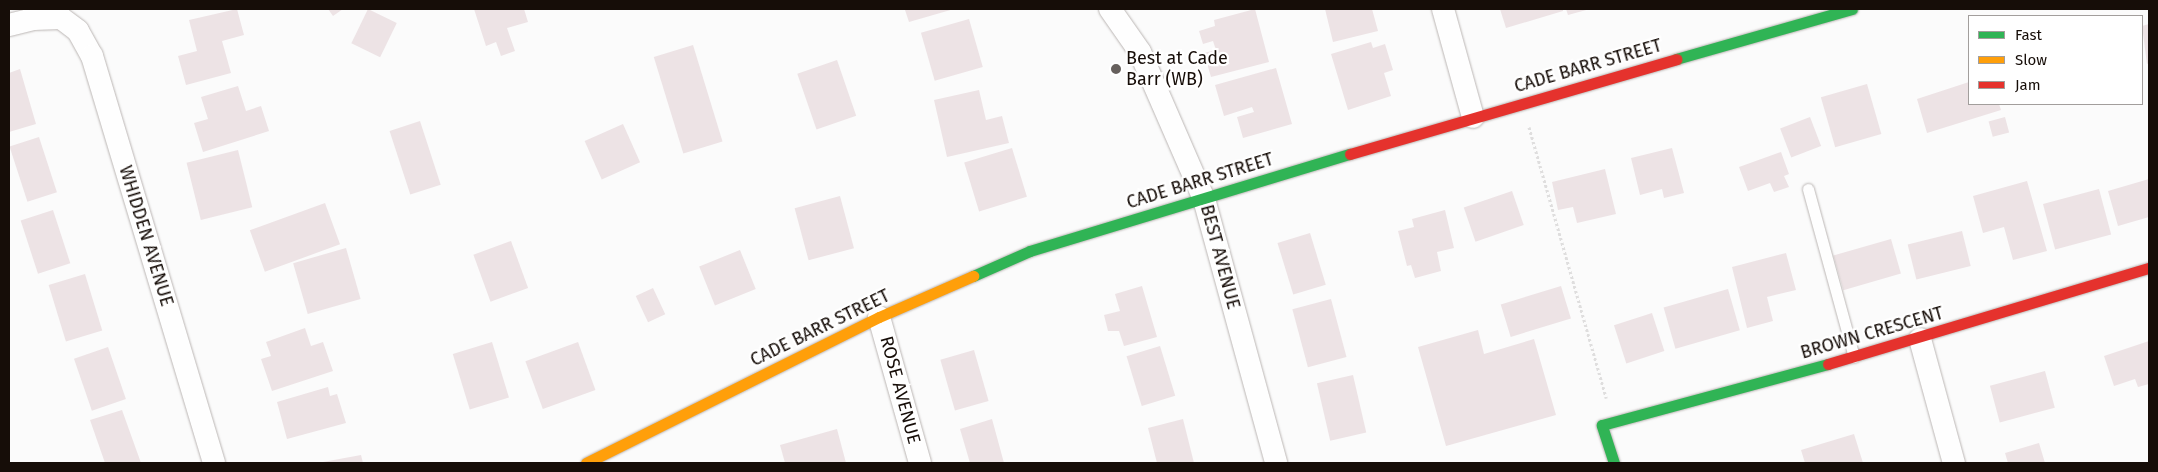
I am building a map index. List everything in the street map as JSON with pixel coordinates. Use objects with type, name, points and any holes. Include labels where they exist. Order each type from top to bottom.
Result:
[{"type":"street","name":"BEST AVENUE","points":[[1110,9],[1140,52],[1204,199],[1276,463]]},
{"type":"street","points":[[1442,9],[1473,117]]},
{"type":"street","name":"CADE BARR STREET","points":[[586,463],[879,317],[1030,251],[1473,117],[1852,9]]},
{"type":"street","name":"WHIDDEN AVENUE","points":[[9,25],[33,19],[61,18],[78,31],[92,56],[214,463]]},
{"type":"street","name":"BROWN CRESCENT","points":[[1608,423],[1920,339],[2149,268]]},
{"type":"street","name":"ROSE AVENUE","points":[[879,317],[920,463]]},
{"type":"street","points":[[1920,339],[1954,463]]},
{"type":"street","points":[[1608,423],[1614,463]]},
{"type":"lane","points":[[1808,189],[1854,357]]},
{"type":"path","points":[[1522,103],[1608,423]]},
{"type":"building","points":[[237,9],[244,35],[222,41],[231,73],[186,85],[178,56],[197,51],[189,20]]},
{"type":"building","points":[[328,9],[343,9],[333,16]]},
{"type":"building","points":[[368,9],[397,23],[380,57],[351,43]]},
{"type":"building","points":[[474,9],[524,9],[528,22],[507,28],[515,51],[501,56],[496,42],[486,46]]},
{"type":"building","points":[[954,9],[909,22],[905,10]]},
{"type":"building","points":[[1255,9],[1269,62],[1211,77],[1204,53],[1216,50],[1213,41],[1203,44],[1199,31],[1215,26],[1214,20]]},
{"type":"building","points":[[1325,9],[1372,9],[1378,31],[1333,42]]},
{"type":"building","points":[[1500,9],[1563,9],[1563,11],[1506,28]]},
{"type":"building","points":[[1566,9],[1590,9],[1568,15]]},
{"type":"building","points":[[969,19],[983,67],[935,81],[921,33]]},
{"type":"building","points":[[2149,24],[2149,63],[2147,64],[2143,34],[2143,26]]},
{"type":"building","points":[[1371,42],[1373,48],[1385,44],[1393,70],[1384,73],[1391,96],[1348,110],[1331,54]]},
{"type":"building","points":[[693,45],[723,142],[683,154],[654,57]]},
{"type":"building","points":[[837,60],[856,116],[816,129],[797,74]]},
{"type":"building","points":[[1276,68],[1292,124],[1243,138],[1237,117],[1254,112],[1252,107],[1224,116],[1215,85]]},
{"type":"building","points":[[20,69],[36,124],[9,132],[9,73]]},
{"type":"building","points":[[1968,82],[1968,105],[1999,105],[2001,110],[1927,133],[1917,99]]},
{"type":"building","points":[[1867,84],[1881,134],[1835,147],[1821,97]]},
{"type":"building","points":[[238,86],[246,111],[261,106],[269,131],[203,152],[194,123],[208,119],[201,97]]},
{"type":"building","points":[[979,90],[986,120],[1002,116],[1009,143],[947,157],[934,100]]},
{"type":"building","points":[[1810,117],[1821,146],[1791,157],[1780,128]]},
{"type":"building","points":[[2005,117],[2009,132],[1993,137],[1989,121]]},
{"type":"building","points":[[420,121],[441,185],[410,195],[390,131]]},
{"type":"building","points":[[623,124],[640,162],[602,179],[585,141]]},
{"type":"building","points":[[39,137],[57,192],[27,202],[10,147]]},
{"type":"building","points":[[1012,148],[1027,197],[979,211],[964,163]]},
{"type":"building","points":[[1672,148],[1684,193],[1664,198],[1662,189],[1640,195],[1631,158]]},
{"type":"building","points":[[238,150],[252,207],[201,220],[187,163]]},
{"type":"building","points":[[1781,152],[1789,174],[1784,176],[1789,187],[1774,192],[1770,183],[1748,191],[1739,167]]},
{"type":"building","points":[[1605,169],[1616,214],[1577,223],[1573,207],[1558,210],[1552,182]]},
{"type":"building","points":[[2149,179],[2149,217],[2118,226],[2108,191]]},
{"type":"building","points":[[2027,181],[2047,251],[2013,260],[2004,227],[1983,233],[1973,196]]},
{"type":"building","points":[[2099,189],[2111,234],[2055,249],[2043,204]]},
{"type":"building","points":[[1512,191],[1524,225],[1475,242],[1464,208]]},
{"type":"building","points":[[840,196],[854,248],[809,260],[795,208]]},
{"type":"building","points":[[325,203],[340,244],[265,272],[250,230]]},
{"type":"building","points":[[53,210],[70,263],[38,274],[21,221]]},
{"type":"building","points":[[1445,210],[1454,248],[1437,252],[1441,271],[1415,278],[1411,265],[1407,266],[1398,231],[1414,227],[1412,219]]},
{"type":"building","points":[[1962,231],[1971,266],[1916,279],[1908,245]]},
{"type":"building","points":[[1310,233],[1326,285],[1293,295],[1277,243]]},
{"type":"building","points":[[1891,239],[1901,274],[1843,290],[1833,256]]},
{"type":"building","points":[[511,241],[528,288],[491,302],[473,255]]},
{"type":"building","points":[[346,248],[361,299],[308,314],[293,263]]},
{"type":"building","points":[[740,250],[756,289],[715,305],[699,266]]},
{"type":"building","points":[[1786,253],[1796,290],[1767,297],[1773,321],[1747,328],[1732,267]]},
{"type":"building","points":[[85,274],[102,330],[66,342],[49,285]]},
{"type":"building","points":[[1142,286],[1157,337],[1124,346],[1119,331],[1108,331],[1104,315],[1120,311],[1115,294]]},
{"type":"building","points":[[1561,286],[1571,319],[1511,337],[1501,304]]},
{"type":"building","points":[[653,288],[665,314],[648,322],[636,296]]},
{"type":"building","points":[[1728,289],[1740,330],[1675,349],[1664,307]]},
{"type":"building","points":[[1331,299],[1347,357],[1308,367],[1292,309]]},
{"type":"building","points":[[1652,313],[1664,351],[1626,363],[1614,325]]},
{"type":"building","points":[[305,328],[311,346],[323,342],[333,371],[272,391],[261,359],[271,356],[266,342]]},
{"type":"building","points":[[1478,330],[1484,354],[1534,339],[1556,415],[1446,446],[1418,347]]},
{"type":"building","points":[[2149,341],[2149,384],[2138,387],[2135,379],[2114,386],[2104,356]]},
{"type":"building","points":[[492,342],[509,397],[470,409],[453,354]]},
{"type":"building","points":[[578,342],[595,390],[543,409],[525,361]]},
{"type":"building","points":[[1160,346],[1175,396],[1142,406],[1127,356]]},
{"type":"building","points":[[108,347],[126,399],[92,411],[74,359]]},
{"type":"building","points":[[974,350],[989,401],[955,411],[940,360]]},
{"type":"building","points":[[2045,371],[2055,408],[2000,422],[1990,386]]},
{"type":"building","points":[[1353,375],[1366,432],[1330,441],[1317,383]]},
{"type":"building","points":[[328,387],[330,396],[337,394],[346,423],[287,439],[277,402]]},
{"type":"building","points":[[122,410],[141,463],[105,463],[90,420]]},
{"type":"building","points":[[992,419],[1004,463],[970,463],[960,429]]},
{"type":"building","points":[[1183,419],[1194,463],[1157,463],[1148,428]]},
{"type":"building","points":[[837,429],[846,463],[785,463],[780,445]]},
{"type":"building","points":[[1854,434],[1863,463],[1805,463],[1801,450]]},
{"type":"building","points":[[2039,443],[2045,463],[2008,463],[2005,453]]},
{"type":"building","points":[[361,455],[363,463],[323,463],[323,462]]},
{"type":"traffic: fast","points":[[1676,59],[1852,9]]},
{"type":"traffic: fast","points":[[973,276],[1030,251],[1350,154]]},
{"type":"traffic: fast","points":[[1614,463],[1602,425],[1828,364]]},
{"type":"traffic: slow","points":[[586,463],[879,317],[973,276]]},
{"type":"traffic: jam","points":[[1350,154],[1676,59]]},
{"type":"traffic: jam","points":[[1828,364],[2149,268]]},
{"type":"place","name":"Best at Cade Barr (WB)","points":[[1116,69]]}]
